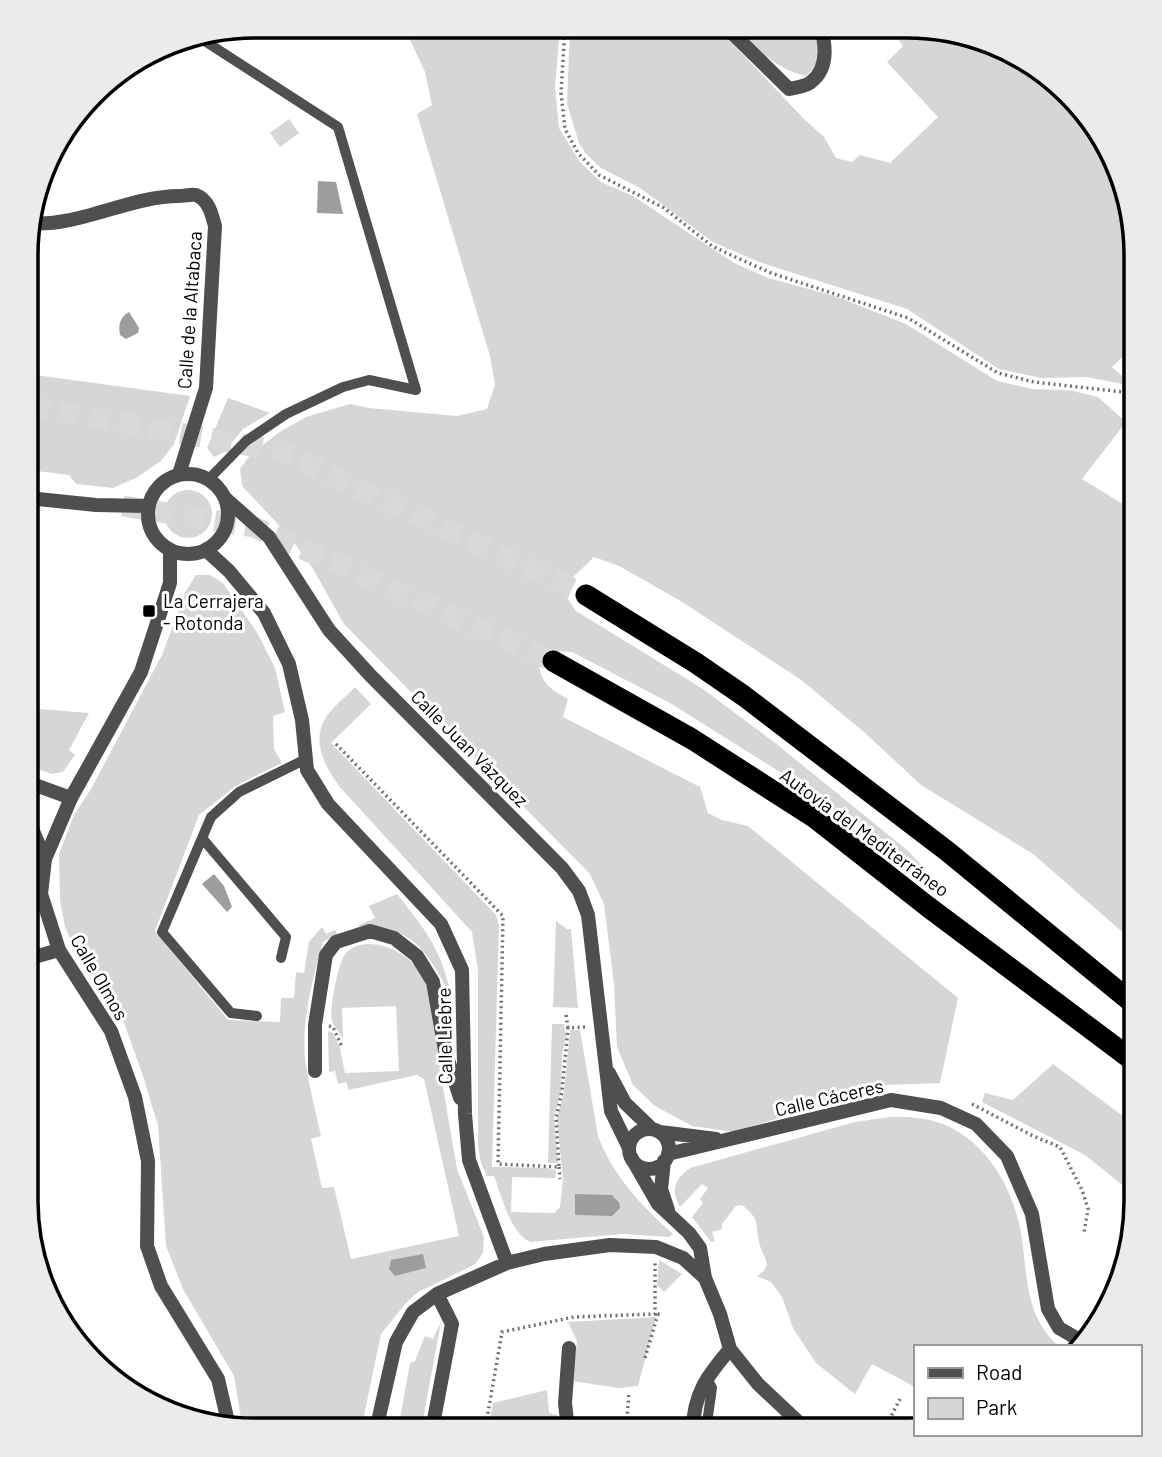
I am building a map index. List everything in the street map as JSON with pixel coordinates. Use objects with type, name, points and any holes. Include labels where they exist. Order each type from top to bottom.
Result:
[{"type":"highway","name":"Autovía del Mediterráneo","points":[[586,595],[744,696],[947,851],[1123,995]]},
{"type":"highway","name":"Autovía del Mediterráneo","points":[[553,661],[692,739],[816,818],[927,906],[1123,1052]]},
{"type":"highway","points":[[1110,1041],[1123,1055]]},
{"type":"street","points":[[737,38],[789,89],[810,84],[824,67],[824,38]]},
{"type":"street","name":"Calle de la Altabaca","points":[[41,224],[167,196],[196,195],[209,205],[215,226],[206,388],[179,474]]},
{"type":"street","points":[[179,474],[194,474],[209,480],[219,488],[226,499],[228,519],[221,537],[206,550],[188,555],[170,551],[151,533],[147,506],[158,486],[179,474]]},
{"type":"street","points":[[38,499],[96,505],[147,506]]},
{"type":"street","name":"Calle Juan Vázquez","points":[[226,499],[269,537],[329,630],[370,675],[562,868],[579,891],[588,915],[611,1111],[630,1153]]},
{"type":"street","name":"Calle Liebre","points":[[206,550],[229,571],[264,613],[289,664],[302,720],[307,770],[328,804],[441,924],[462,970],[465,1114],[469,1160],[507,1263]]},
{"type":"street","name":"Calle Olmos","points":[[170,551],[170,583],[141,672],[71,798],[45,859],[41,894],[59,950],[111,1031],[135,1097],[148,1161],[147,1246],[161,1286],[218,1379],[227,1416]]},
{"type":"street","points":[[38,786],[71,798]]},
{"type":"street","points":[[38,843],[45,859]]},
{"type":"street","points":[[315,1071],[316,1025],[326,955],[336,942],[370,931],[394,938],[417,956],[433,982],[445,1050],[465,1114]]},
{"type":"street","points":[[38,956],[59,950]]},
{"type":"street","name":"Calle Juan Vázquez","points":[[604,1062],[625,1103],[656,1131]]},
{"type":"street","name":"Calle Cáceres","points":[[666,1158],[891,1100],[942,1108],[976,1124],[1007,1156],[1032,1214],[1048,1309],[1059,1328],[1076,1338]]},
{"type":"street","points":[[670,1215],[661,1189],[667,1142],[656,1131],[645,1129],[634,1136],[630,1153],[651,1194],[670,1215],[690,1233],[699,1248],[705,1278],[720,1314],[730,1349],[758,1384],[794,1418]]},
{"type":"street","name":"Calle Cáceres","points":[[656,1131],[728,1141]]},
{"type":"street","points":[[630,1153],[640,1167],[646,1168],[659,1166],[666,1158]]},
{"type":"street","points":[[379,1418],[396,1342],[413,1312],[437,1294],[507,1263],[544,1254],[610,1245],[656,1247],[683,1258],[705,1278]]},
{"type":"street","points":[[434,1418],[452,1324],[437,1294]]},
{"type":"street","points":[[567,1418],[565,1403],[569,1348]]},
{"type":"street","points":[[695,1418],[697,1400],[706,1377],[730,1349]]},
{"type":"lane","points":[[209,44],[338,127],[416,390],[369,380],[343,387],[286,414],[246,441],[209,480]]},
{"type":"lane","points":[[257,1016],[231,1013],[162,932],[211,817],[239,792],[306,759]]},
{"type":"lane","points":[[202,838],[286,937],[281,958]]},
{"type":"lane","points":[[706,1377],[712,1388],[708,1418]]},
{"type":"path","points":[[564,39],[561,93],[565,129],[578,153],[599,175],[664,208],[712,246],[771,273],[908,318],[998,373],[1034,382],[1124,394]]},
{"type":"path","points":[[336,744],[503,916],[498,1164],[559,1167]]},
{"type":"path","points":[[560,1179],[556,1118],[562,1091],[568,1028],[566,1015]]},
{"type":"path","points":[[568,1028],[580,1027]]},
{"type":"path","points":[[980,1106],[1033,1136],[1060,1147],[1082,1190],[1088,1209],[1084,1233]]},
{"type":"path","points":[[645,1358],[658,1314],[655,1314]]},
{"type":"path","points":[[627,1418],[629,1393]]},
{"type":"path","points":[[890,1418],[900,1399]]},
{"type":"green space","points":[[728,38],[824,137],[836,158],[852,162],[860,155],[890,163],[938,117],[887,62],[903,46],[898,38],[935,40],[963,46],[997,59],[1027,75],[1060,102],[1079,123],[1107,172],[1122,227],[1124,356],[1112,367],[1124,378],[1124,384],[1086,377],[1041,378],[999,369],[907,309],[759,262],[713,242],[640,188],[601,168],[586,154],[579,143],[567,104],[570,39]]},
{"type":"green space","points":[[746,38],[817,38],[818,48],[815,65],[806,76],[785,68],[759,51]]},
{"type":"green space","points":[[410,39],[559,39],[555,87],[559,128],[580,162],[601,182],[633,196],[734,263],[768,278],[835,296],[906,324],[997,381],[1033,389],[1069,390],[1098,397],[1124,420],[1124,425],[1082,479],[1124,505],[1123,933],[1033,854],[921,785],[864,732],[800,679],[679,600],[619,566],[594,557],[567,583],[567,598],[576,611],[703,689],[774,742],[907,850],[929,873],[912,866],[799,784],[670,703],[572,652],[553,652],[539,663],[542,676],[548,685],[568,699],[563,717],[700,787],[708,813],[722,820],[748,826],[958,998],[940,1083],[886,1085],[734,1132],[692,1126],[655,1106],[633,1085],[617,1047],[614,984],[604,904],[590,874],[344,624],[313,569],[290,537],[242,486],[240,469],[250,455],[278,433],[306,417],[350,404],[457,416],[487,409],[495,385],[490,356],[417,114],[432,105],[425,72]]},
{"type":"green space","points":[[289,119],[299,133],[280,147],[270,133]]},
{"type":"green space","points":[[38,375],[190,396],[174,444],[161,461],[136,478],[113,488],[76,484],[69,475],[38,471]]},
{"type":"green space","points":[[228,398],[270,413],[243,429],[224,452],[214,457],[207,448]]},
{"type":"green space","points":[[188,490],[205,497],[212,514],[205,531],[188,538],[171,531],[164,514],[171,497]]},
{"type":"green space","points":[[196,575],[210,575],[223,583],[258,634],[275,668],[285,712],[273,716],[274,749],[282,763],[237,785],[199,815],[155,931],[228,1020],[280,1022],[281,998],[294,998],[296,972],[304,973],[309,942],[322,927],[326,934],[335,930],[337,934],[323,942],[315,972],[306,1019],[305,1051],[321,1136],[311,1139],[322,1188],[334,1187],[351,1259],[459,1236],[424,1079],[417,1075],[348,1090],[347,1082],[338,1084],[335,1071],[329,1072],[328,1031],[333,1033],[340,1048],[345,1073],[399,1071],[396,1006],[342,1008],[343,1039],[333,1023],[331,1016],[335,986],[346,953],[354,947],[374,944],[394,950],[412,962],[424,979],[435,1017],[444,1068],[440,1070],[457,1169],[484,1237],[483,1253],[476,1263],[418,1292],[381,1334],[364,1418],[241,1418],[234,1376],[183,1289],[166,1246],[158,1125],[122,1017],[77,954],[65,927],[60,900],[59,854],[74,815],[91,789],[162,655],[186,591]]},
{"type":"green space","points":[[355,687],[371,704],[331,743],[496,915],[499,926],[492,1167],[556,1170],[555,1178],[512,1177],[511,1212],[554,1213],[560,1207],[563,1179],[557,1118],[564,1092],[570,1030],[580,1030],[598,1136],[604,1151],[620,1177],[673,1234],[669,1237],[623,1234],[530,1242],[511,1222],[494,1176],[487,1176],[481,1163],[478,1145],[478,970],[472,932],[339,786],[322,754],[319,737],[325,719]]},
{"type":"green space","points":[[38,709],[89,713],[69,750],[75,755],[63,772],[52,774],[38,769]]},
{"type":"green space","points":[[397,894],[432,942],[443,967],[452,999],[427,955],[417,944],[392,930],[357,926],[375,918],[369,906]]},
{"type":"green space","points":[[556,921],[571,929],[578,1008],[553,1007]]},
{"type":"green space","points":[[552,1024],[564,1024],[566,1036],[562,1054],[561,1090],[554,1118],[558,1163],[548,1163]]},
{"type":"green space","points":[[1053,1064],[1123,1116],[1123,1185],[1085,1155],[982,1102],[985,1093],[1013,1100]]},
{"type":"green space","points":[[910,1117],[937,1122],[959,1132],[985,1155],[996,1168],[1012,1200],[1021,1233],[1034,1309],[1048,1335],[1058,1345],[914,1345],[914,1386],[872,1364],[855,1394],[816,1363],[793,1328],[782,1297],[771,1282],[757,1276],[764,1271],[767,1264],[752,1214],[742,1205],[736,1206],[722,1224],[722,1229],[712,1232],[715,1241],[711,1242],[692,1217],[703,1203],[700,1199],[708,1188],[702,1184],[680,1207],[677,1201],[676,1185],[690,1168],[855,1122]]},
{"type":"green space","points":[[659,1260],[682,1274],[664,1292],[657,1285]]},
{"type":"green space","points":[[656,1317],[638,1386],[619,1388],[572,1381],[577,1341],[568,1322]]},
{"type":"green space","points":[[441,1322],[423,1418],[400,1418],[410,1363],[415,1361],[425,1336],[433,1339]]},
{"type":"green space","points":[[547,1390],[549,1413],[559,1418],[490,1418],[493,1403]]},
{"type":"shaded area","points":[[318,181],[336,182],[343,214],[317,213]]},
{"type":"shaded area","points":[[129,312],[139,328],[138,333],[126,339],[120,335],[120,325]]},
{"type":"shaded area","points":[[214,874],[224,886],[232,907],[227,912],[202,884]]},
{"type":"shaded area","points":[[575,1194],[613,1195],[620,1208],[612,1216],[575,1215]]},
{"type":"shaded area","points":[[423,1254],[426,1268],[395,1276],[389,1269],[391,1260]]},
{"type":"tunnel","points":[[38,408],[280,451],[586,595]]},
{"type":"tunnel","points":[[123,506],[254,527],[553,661]]},
{"type":"place","name":"La Cerrajera - Rotonda","points":[[149,611]]}]
